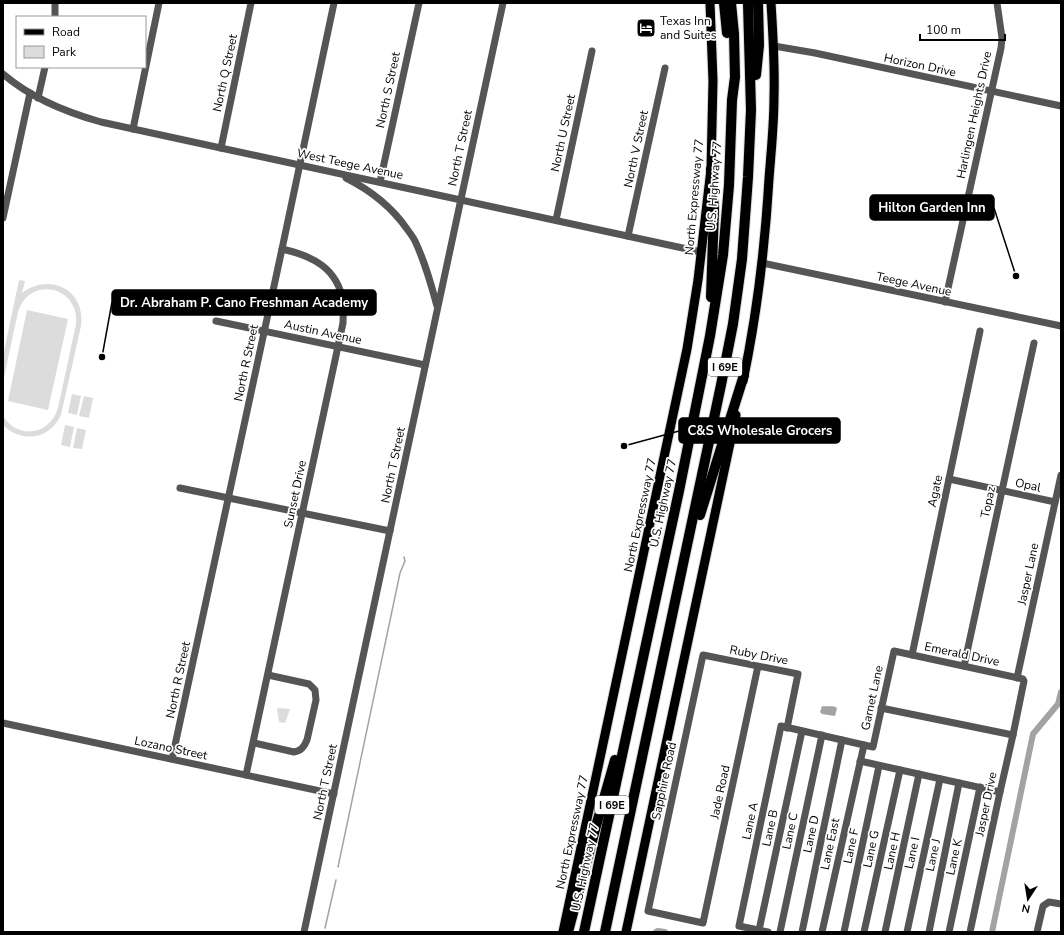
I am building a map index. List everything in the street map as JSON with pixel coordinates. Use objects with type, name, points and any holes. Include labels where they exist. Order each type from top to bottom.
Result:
[{"type":"highway","points":[[724,3],[729,87],[732,100]]},
{"type":"highway","name":"U.S. Highway 77","points":[[584,932],[679,491],[710,336],[723,255],[729,185],[732,100],[735,77],[732,3]]},
{"type":"highway","name":"I 69E","points":[[605,932],[720,393],[733,324],[742,259],[748,177],[751,110],[748,3]]},
{"type":"highway","points":[[751,110],[755,90],[759,45],[758,3]]},
{"type":"highway","points":[[710,336],[714,210],[711,169]]},
{"type":"highway","points":[[672,619],[699,516],[744,375]]},
{"type":"highway","points":[[568,932],[596,826],[639,677]]},
{"type":"highway","points":[[612,932],[630,813]]},
{"type":"main road","name":"North Expressway 77","points":[[563,932],[687,349],[711,169],[713,82],[710,3]]},
{"type":"main road","points":[[626,932],[754,323],[767,221],[773,128],[774,46],[771,3]]},
{"type":"street","points":[[55,3],[55,16]]},
{"type":"street","points":[[146,66],[159,3]]},
{"type":"street","name":"North Q Street","points":[[221,148],[251,3]]},
{"type":"street","name":"North R Street","points":[[172,759],[334,3]]},
{"type":"street","name":"North S Street","points":[[380,182],[418,3]]},
{"type":"street","name":"North T Street","points":[[304,932],[503,3]]},
{"type":"street","name":"Harlingen Heights Drive","points":[[945,302],[990,91],[1001,48],[1002,38],[997,3]]},
{"type":"street","name":"Horizon Drive","points":[[774,46],[815,53],[1061,106]]},
{"type":"street","name":"North U Street","points":[[556,220],[592,51]]},
{"type":"street","points":[[38,98],[45,68]]},
{"type":"street","points":[[133,129],[146,68]]},
{"type":"street","name":"North V Street","points":[[628,236],[665,68]]},
{"type":"street","name":"West Teege Avenue","points":[[3,74],[38,98],[80,116],[101,122],[701,252]]},
{"type":"street","points":[[3,218],[30,93]]},
{"type":"street","points":[[337,173],[364,187],[381,200],[403,223],[415,240],[425,265],[437,308]]},
{"type":"street","name":"Sunset Drive","points":[[246,775],[343,323],[343,306],[339,286],[326,268],[315,260],[282,249]]},
{"type":"street","name":"Teege Avenue","points":[[762,263],[1061,326]]},
{"type":"street","name":"Austin Avenue","points":[[216,321],[265,330],[425,365]]},
{"type":"street","name":"Agate","points":[[912,655],[980,331]]},
{"type":"street","name":"Topaz","points":[[964,666],[1034,343]]},
{"type":"street","name":"Jasper Lane","points":[[1021,679],[1061,475]]},
{"type":"street","name":"Opal","points":[[949,480],[1055,502]]},
{"type":"street","points":[[180,488],[390,531]]},
{"type":"street","name":"Emerald Drive","points":[[894,651],[1021,679]]},
{"type":"street","name":"Garnet Lane","points":[[860,761],[864,745],[873,747],[894,651]]},
{"type":"street","name":"Ruby Drive","points":[[702,655],[798,674],[787,728]]},
{"type":"street","name":"Sapphire Road","points":[[702,655],[648,912],[703,923]]},
{"type":"street","name":"Jade Road","points":[[703,923],[758,666]]},
{"type":"street","points":[[254,743],[298,752],[305,746],[316,700],[315,690],[309,684],[268,675]]},
{"type":"street","name":"Jasper Drive","points":[[970,932],[1013,735],[1021,679]]},
{"type":"street","points":[[882,708],[1013,735]]},
{"type":"street","name":"Lozano Street","points":[[3,723],[334,794]]},
{"type":"street","name":"Lane A","points":[[759,930],[739,926],[782,726],[787,728]]},
{"type":"street","points":[[787,728],[864,745]]},
{"type":"street","name":"Lane B","points":[[759,930],[802,731]]},
{"type":"street","name":"Lane C","points":[[780,932],[822,735]]},
{"type":"street","name":"Lane D","points":[[802,932],[842,740]]},
{"type":"street","points":[[860,761],[1000,792]]},
{"type":"street","name":"Lane East","points":[[822,932],[860,761]]},
{"type":"street","name":"Lane F","points":[[844,932],[879,766]]},
{"type":"street","name":"Lane G","points":[[864,932],[900,770]]},
{"type":"street","name":"Lane H","points":[[885,932],[920,774]]},
{"type":"street","name":"Lane I","points":[[907,932],[940,779]]},
{"type":"street","name":"Lane J","points":[[929,932],[959,783]]},
{"type":"street","name":"Lane K","points":[[949,932],[980,787]]},
{"type":"street","points":[[1037,932],[1042,908],[1045,904],[1053,902],[1061,904]]},
{"type":"street","points":[[759,930],[768,932]]},
{"type":"green space","points":[[19,280],[25,281],[22,293],[33,287],[44,284],[64,288],[72,294],[78,303],[81,313],[81,326],[61,415],[56,423],[43,434],[27,437],[11,431],[3,425],[3,416],[9,424],[17,429],[25,431],[41,429],[54,417],[58,408],[76,324],[75,311],[70,301],[62,294],[53,290],[42,290],[32,293],[24,300],[18,312],[3,382],[3,356]]},
{"type":"green space","points":[[27,310],[68,319],[48,410],[8,401]]},
{"type":"green space","points":[[72,394],[81,396],[77,415],[68,413]]},
{"type":"green space","points":[[84,396],[93,398],[89,418],[79,416]]},
{"type":"green space","points":[[65,425],[74,427],[70,447],[61,445]]},
{"type":"green space","points":[[77,428],[86,430],[82,449],[73,448]]},
{"type":"green space","points":[[278,708],[290,709],[285,723],[279,722]]},
{"type":"shaded area","points":[[822,706],[832,706],[837,708],[835,716],[822,714],[820,712]]},
{"type":"waterway","points":[[338,867],[400,573],[405,561],[404,557]]},
{"type":"waterway","points":[[992,932],[1033,734],[1058,704],[1061,692]]},
{"type":"waterway","points":[[325,928],[336,880]]},
{"type":"waterway","points":[[656,932],[665,932]]},
{"type":"place","name":"Texas Inn and Suites","points":[[646,28]]},
{"type":"place","name":"Hilton Garden Inn","points":[[1016,276]]},
{"type":"place","name":"Dr. Abraham P. Cano Freshman Academy","points":[[102,357]]},
{"type":"place","name":"C&S Wholesale Grocers","points":[[624,446]]}]
